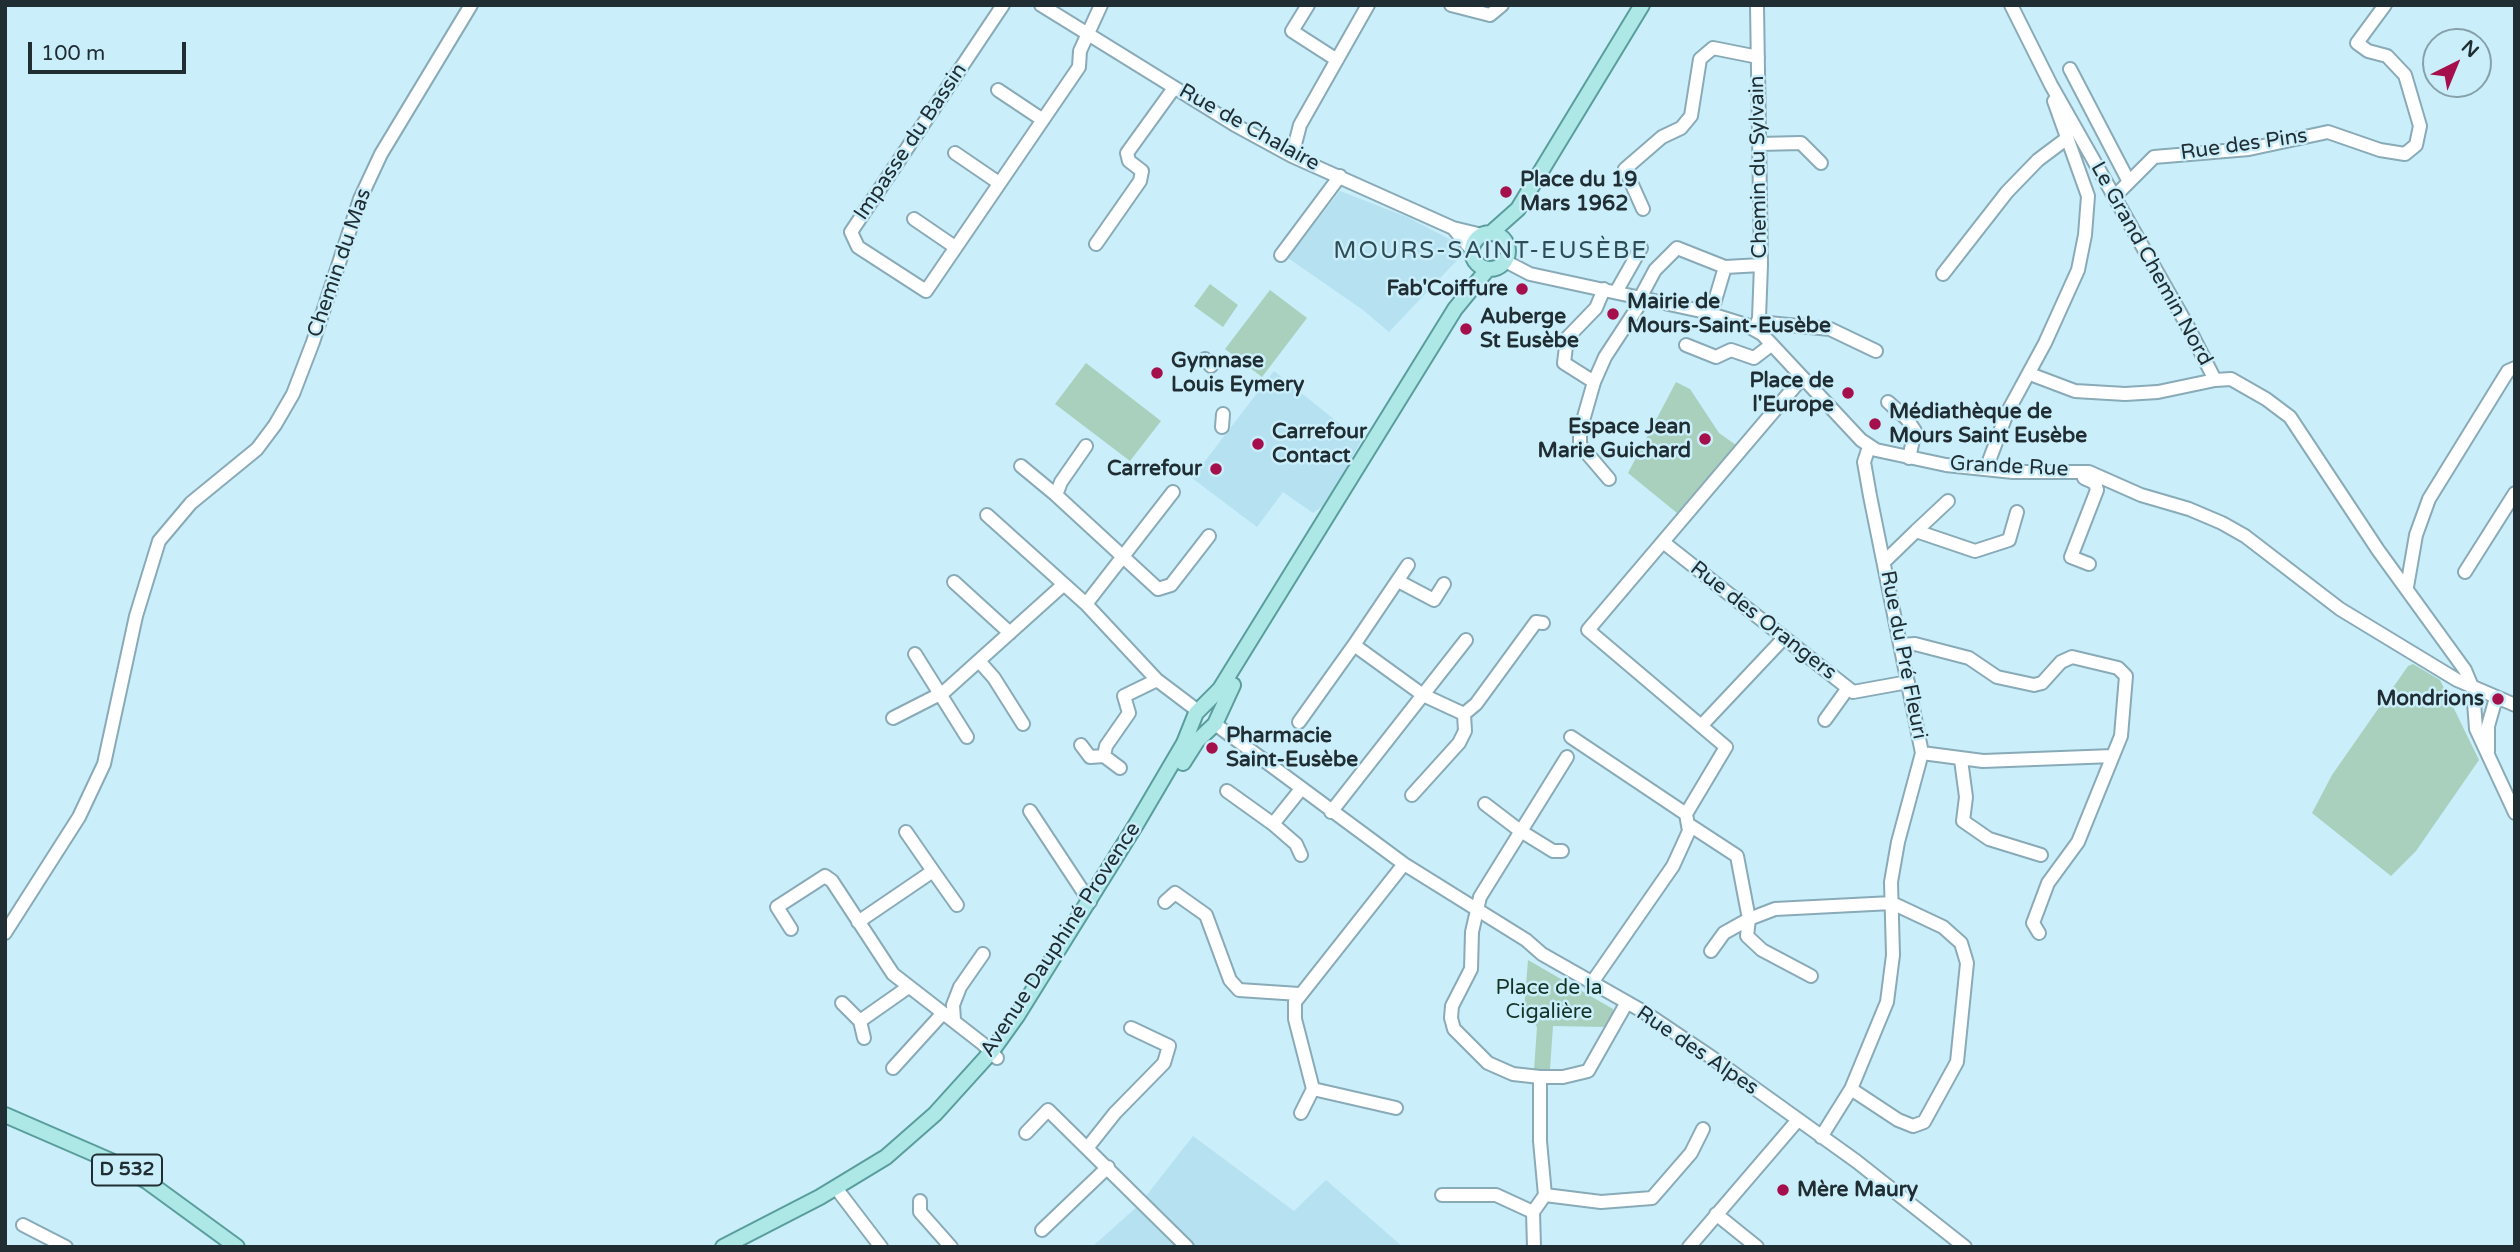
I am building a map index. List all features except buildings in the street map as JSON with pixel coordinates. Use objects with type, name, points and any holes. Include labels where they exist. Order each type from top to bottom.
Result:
[{"type":"main road","points":[[1518,209],[1486,234],[1472,254],[1487,270],[1496,269],[1505,261],[1518,209],[1642,5]]},
{"type":"main road","points":[[1486,234],[1498,235],[1507,245]]},
{"type":"main road","name":"Avenue Dauphiné Provence","points":[[1455,309],[1472,254]]},
{"type":"main road","name":"Avenue Dauphiné Provence","points":[[740,1247],[913,1146],[965,1096],[1103,898],[1193,747],[1220,689],[1303,553],[1342,496],[1455,309],[1487,270]]},
{"type":"main road","name":"Avenue Dauphiné Provence","points":[[995,1055],[1206,718]]},
{"type":"main road","name":"D 532","points":[[5,1115],[111,1161],[148,1182],[237,1247]]},
{"type":"main road","name":"Avenue Dauphiné Provence","points":[[723,1247],[838,1192]]},
{"type":"street","name":"Chemin du Mas","points":[[5,933],[79,817],[104,764],[150,565],[159,541],[191,503],[257,449],[293,394],[360,199],[382,153],[471,5]]},
{"type":"street","name":"Impasse du Bassin","points":[[955,247],[926,291],[858,247],[851,233],[1003,5]]},
{"type":"street","name":"Rue de Chalaire","points":[[1041,5],[1174,88],[1292,156],[1452,228],[1486,234]]},
{"type":"street","points":[[914,219],[955,247],[1079,67],[1080,51],[1101,5]]},
{"type":"street","points":[[1308,5],[1292,31],[1337,60]]},
{"type":"street","points":[[1292,156],[1300,125],[1368,5]]},
{"type":"street","points":[[1451,5],[1490,15],[1502,5]]},
{"type":"street","name":"Chemin du Sylvain","points":[[1757,5],[1761,265],[1757,326]]},
{"type":"street","name":"Le Grand Chemin Nord","points":[[2011,5],[2054,92],[2187,325],[2215,380],[2231,379],[2266,399],[2290,417],[2378,550],[2465,670],[2473,689]]},
{"type":"street","name":"Rue des Pins","points":[[2114,197],[2154,157],[2249,149],[2328,132],[2380,150],[2405,154],[2416,145],[2420,126],[2405,75],[2388,56],[2368,51],[2357,43],[2385,5]]},
{"type":"street","points":[[1643,209],[1625,169],[1662,137],[1681,128],[1692,116],[1700,59],[1713,48],[1758,57]]},
{"type":"street","points":[[2070,69],[2129,182]]},
{"type":"street","points":[[1096,244],[1140,181],[1142,171],[1129,161],[1127,153],[1174,88]]},
{"type":"street","points":[[998,90],[1043,120]]},
{"type":"street","points":[[1986,469],[2007,412],[2030,374],[2078,270],[2085,235],[2088,196],[2055,106],[2054,92]]},
{"type":"street","points":[[1943,274],[2007,192],[2038,160],[2066,139]]},
{"type":"street","points":[[1759,144],[1801,143],[1821,163]]},
{"type":"street","points":[[955,153],[999,183]]},
{"type":"street","points":[[1281,255],[1340,176]]},
{"type":"street","name":"Rue de Chalaire","points":[[1452,228],[1472,254]]},
{"type":"street","points":[[1594,382],[1577,374],[1564,363],[1567,338],[1596,308],[1640,248]]},
{"type":"street","points":[[1609,479],[1580,445],[1580,431],[1594,382],[1605,357],[1642,298],[1655,270],[1677,248],[1725,267],[1761,265]]},
{"type":"street","points":[[1505,261],[1530,274],[1610,290],[1757,326],[1830,328],[1876,351]]},
{"type":"street","points":[[1711,314],[1725,267]]},
{"type":"street","points":[[1757,326],[1771,345],[1869,447]]},
{"type":"street","points":[[1686,345],[1716,357],[1731,350],[1754,358],[1771,345]]},
{"type":"street","points":[[2407,587],[2416,535],[2429,499],[2508,371],[2515,368]]},
{"type":"street","points":[[2030,374],[2075,391],[2125,394],[2158,392],[2215,380]]},
{"type":"street","points":[[1591,984],[1673,866],[1689,831],[1687,819],[1726,747],[1588,630],[1802,377]]},
{"type":"street","points":[[1888,402],[1907,419],[1915,431],[1909,458]]},
{"type":"street","points":[[1056,495],[1061,482],[1086,446]]},
{"type":"street","name":"Grande Rue","points":[[1869,447],[1909,458],[1986,469],[2089,472],[2233,530],[2340,609],[2473,689],[2507,699]]},
{"type":"street","name":"Rue du Pré Fleuri","points":[[1821,1137],[1851,1090],[1887,1002],[1893,955],[1891,882],[1896,850],[1922,753],[1864,462],[1869,447]]},
{"type":"street","points":[[1021,466],[1158,589],[1171,585],[1209,536]]},
{"type":"street","points":[[2069,471],[2074,476],[2089,479],[2097,487],[2071,557],[2089,564]]},
{"type":"street","points":[[1086,604],[1124,559],[1173,492]]},
{"type":"street","points":[[2465,572],[2515,493]]},
{"type":"street","points":[[1884,562],[1948,501]]},
{"type":"street","points":[[1916,531],[1975,551],[2009,540],[2017,512]]},
{"type":"street","name":"Rue des Alpes","points":[[988,515],[1086,604],[1157,680],[1331,812],[1404,864],[1711,1057],[1965,1247]]},
{"type":"street","name":"Rue des Orangers","points":[[1663,542],[1853,692],[1908,682]]},
{"type":"street","points":[[1299,722],[1408,565]]},
{"type":"street","points":[[1398,580],[1434,600],[1444,584]]},
{"type":"street","points":[[954,582],[1010,633]]},
{"type":"street","points":[[893,718],[939,694],[1063,585]]},
{"type":"street","points":[[1464,714],[1476,704],[1536,622],[1543,623]]},
{"type":"street","points":[[1701,726],[1783,639]]},
{"type":"street","points":[[1331,812],[1466,640]]},
{"type":"street","points":[[1901,645],[1915,644],[1969,658],[1997,677],[2034,685],[2042,683],[2061,662],[2072,657],[2119,668],[2126,676],[2120,736],[2078,842],[2048,883],[2033,923],[2039,933]]},
{"type":"street","points":[[1354,645],[1423,695],[1464,714]]},
{"type":"street","points":[[915,654],[967,737]]},
{"type":"street","points":[[979,661],[994,678],[1023,724]]},
{"type":"street","points":[[1104,756],[1106,746],[1129,713],[1124,696],[1157,680]]},
{"type":"street","points":[[1825,720],[1848,688]]},
{"type":"street","points":[[2473,689],[2476,729],[2515,813]]},
{"type":"street","points":[[2487,756],[2488,726],[2507,699]]},
{"type":"street","points":[[1412,795],[1459,743],[1465,731],[1464,714]]},
{"type":"street","points":[[1571,737],[1737,856],[1749,919],[1747,936],[1762,950],[1811,976]]},
{"type":"street","points":[[1081,746],[1090,757],[1104,756],[1119,768]]},
{"type":"street","points":[[1922,753],[1961,760],[2113,756]]},
{"type":"street","points":[[1567,757],[1519,830],[1476,909],[1471,970],[1452,1006],[1454,1030],[1488,1063],[1513,1074],[1563,1077],[1588,1071],[1626,1004]]},
{"type":"street","points":[[1961,760],[1966,797],[1963,821],[1989,838],[2040,855]]},
{"type":"street","points":[[1273,824],[1301,789]]},
{"type":"street","points":[[1227,791],[1273,824],[1296,844],[1301,855]]},
{"type":"street","points":[[1485,804],[1553,851],[1562,851]]},
{"type":"street","points":[[1030,811],[1090,902]]},
{"type":"street","points":[[906,832],[957,905]]},
{"type":"street","points":[[1301,1113],[1313,1088],[1295,1019],[1295,1002],[1404,864]]},
{"type":"street","points":[[858,922],[933,871]]},
{"type":"street","points":[[791,929],[777,908],[825,876],[832,881],[893,974],[907,988],[949,1016],[995,1055]]},
{"type":"street","points":[[1165,902],[1175,893],[1206,915],[1230,980],[1239,990],[1299,994]]},
{"type":"street","points":[[1711,951],[1724,933],[1775,909],[1892,903],[1942,927],[1961,943],[1967,953],[1957,1062],[1924,1122],[1913,1126],[1851,1090]]},
{"type":"street","points":[[893,1068],[949,1016],[960,987],[983,954]]},
{"type":"street","points":[[859,1021],[907,988]]},
{"type":"street","points":[[842,1003],[859,1021],[864,1038]]},
{"type":"street","points":[[1088,1147],[1115,1113],[1164,1063],[1169,1046],[1131,1027]]},
{"type":"street","points":[[1534,1247],[1533,1212],[1545,1195],[1540,1141],[1540,1077]]},
{"type":"street","points":[[1313,1088],[1396,1108]]},
{"type":"street","points":[[1026,1133],[1048,1110],[1187,1247]]},
{"type":"street","points":[[1689,1247],[1797,1121]]},
{"type":"street","points":[[1545,1195],[1601,1202],[1652,1198],[1691,1153],[1703,1129]]},
{"type":"street","points":[[1042,1230],[1108,1167]]},
{"type":"street","points":[[838,1192],[881,1247]]},
{"type":"street","points":[[1442,1195],[1496,1195],[1533,1212]]},
{"type":"street","points":[[920,1201],[920,1212],[951,1247]]},
{"type":"street","points":[[1716,1214],[1757,1247]]},
{"type":"street","points":[[23,1224],[66,1247]]},
{"type":"shaded area","points":[[1340,191],[1407,217],[1459,244],[1463,254],[1389,332],[1363,310],[1288,258]]},
{"type":"shaded area","points":[[1274,371],[1361,441],[1327,503],[1313,513],[1283,492],[1257,527],[1192,478]]},
{"type":"shaded area","points":[[1193,1136],[1294,1211],[1326,1180],[1403,1247],[1092,1247],[1139,1205]]},
{"type":"green space","points":[[1210,284],[1238,305],[1223,327],[1194,306]]},
{"type":"green space","points":[[1270,290],[1307,318],[1262,377],[1225,349]]},
{"type":"green space","points":[[1086,363],[1161,421],[1130,461],[1055,404]]},
{"type":"green space","points":[[1676,382],[1690,389],[1719,433],[1736,445],[1677,513],[1628,473]]},
{"type":"green space","points":[[2413,664],[2440,680],[2479,760],[2416,851],[2391,876],[2312,813],[2332,775],[2408,666]]},
{"type":"green space","name":"Place de la Cigalière","points":[[1528,960],[1613,1009],[1614,1017],[1605,1027],[1553,1026],[1550,1069],[1534,1070],[1537,1027],[1524,1010]]},
{"type":"place","name":"Place du 19 Mars 1962","points":[[1506,192]]},
{"type":"place","name":"Fab'Coiffure","points":[[1522,289]]},
{"type":"place","name":"Mairie de Mours-Saint-Eusèbe","points":[[1613,314]]},
{"type":"place","name":"Auberge St Eusèbe","points":[[1466,329]]},
{"type":"place","name":"Gymnase Louis Eymery","points":[[1157,373]]},
{"type":"place","name":"Place de l'Europe","points":[[1848,393]]},
{"type":"place","name":"Médiathèque de Mours Saint Eusèbe","points":[[1875,424]]},
{"type":"place","name":"Espace Jean Marie Guichard","points":[[1705,439]]},
{"type":"place","name":"Carrefour Contact","points":[[1258,444]]},
{"type":"place","name":"Carrefour","points":[[1216,469]]},
{"type":"place","name":"Mondrions","points":[[2498,699]]},
{"type":"place","name":"Pharmacie Saint-Eusèbe","points":[[1212,748]]},
{"type":"place","name":"Mère Maury","points":[[1783,1190]]},
{"type":"district","name":"MOURS-SAINT-EUSÈBE","points":[[1491,252]]}]
